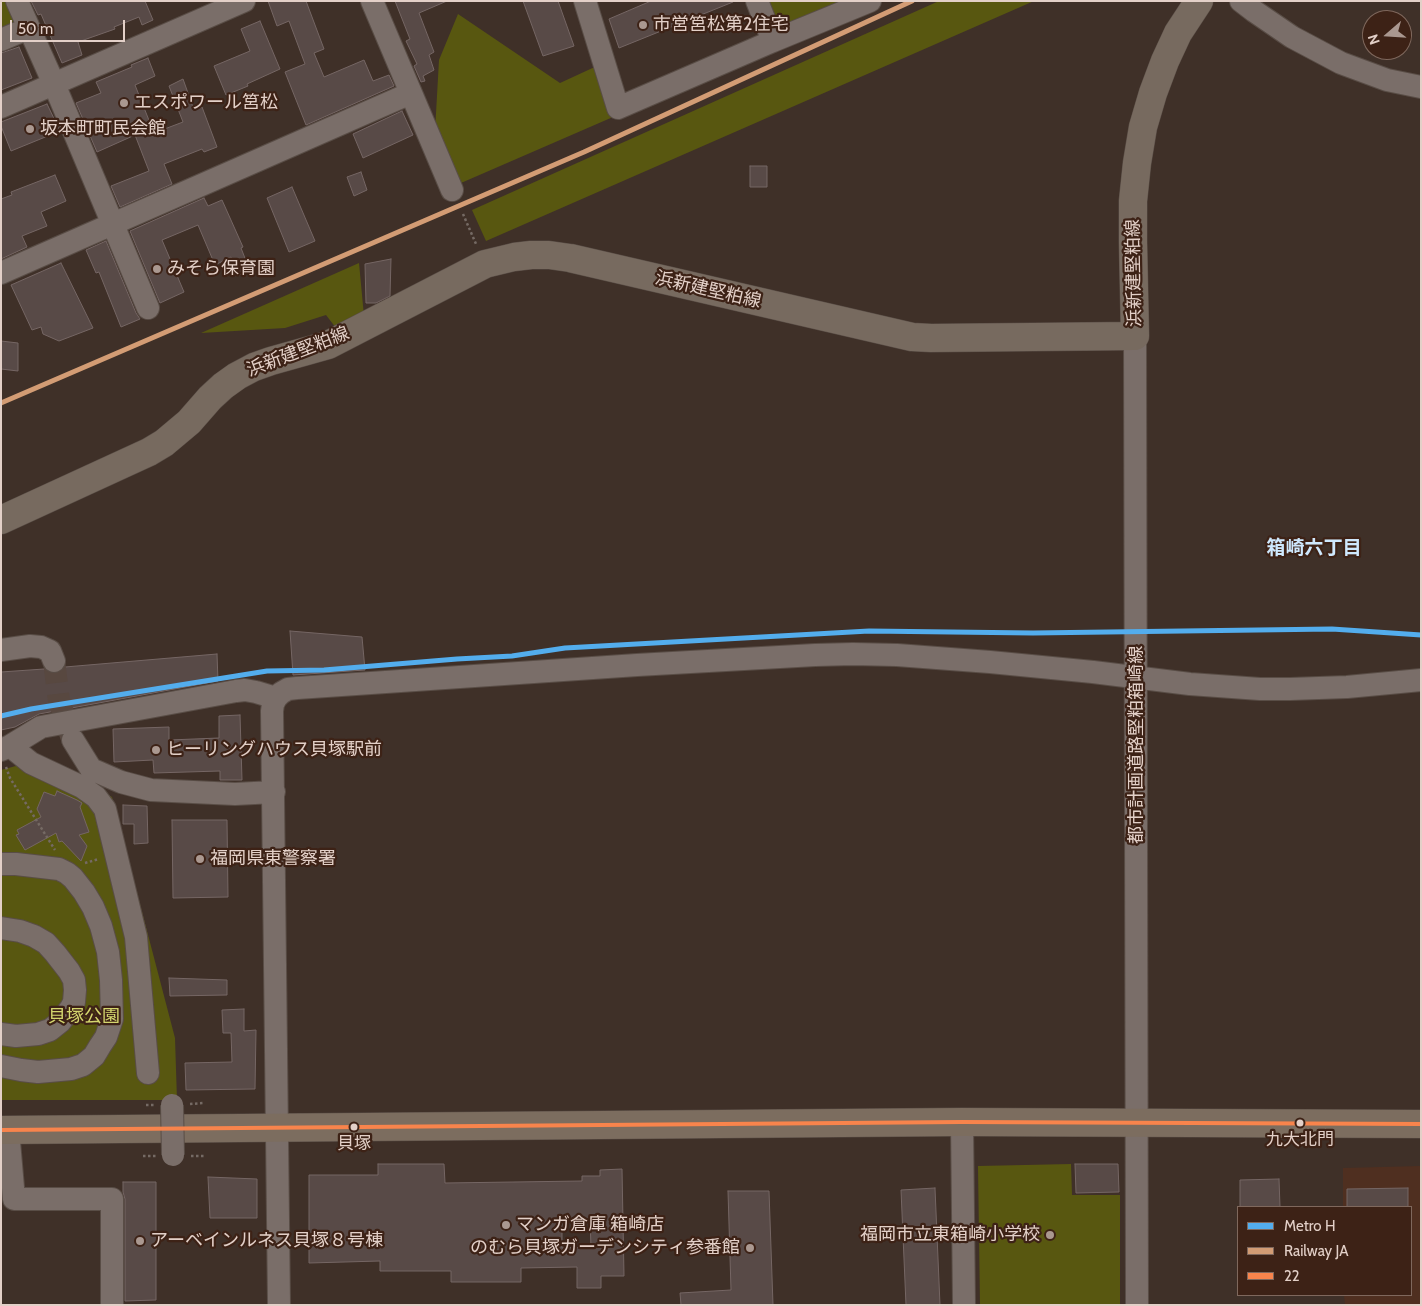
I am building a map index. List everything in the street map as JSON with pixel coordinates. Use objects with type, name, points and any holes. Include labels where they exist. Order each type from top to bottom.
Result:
[{"type":"highway","points":[[5,1130],[962,1122],[1421,1124]]},
{"type":"main road","name":"浜新建堅粕線","points":[[1,520],[164,443],[189,422],[223,386],[254,367],[271,360],[328,345],[485,264],[514,257],[549,255],[570,258],[912,336],[931,338],[1135,336],[1134,200],[1137,163],[1142,136],[1165,61],[1178,33],[1199,1]]},
{"type":"street","points":[[17,1],[114,224],[148,308]]},
{"type":"street","points":[[1,107],[217,7],[244,1]]},
{"type":"street","points":[[372,1],[452,190]]},
{"type":"street","points":[[585,1],[618,108],[870,1]]},
{"type":"street","points":[[757,1],[773,41]]},
{"type":"street","points":[[1242,1],[1292,37],[1341,62],[1387,80],[1421,87]]},
{"type":"street","points":[[1,40],[29,28]]},
{"type":"street","points":[[1,273],[411,93]]},
{"type":"street","name":"都市計画道路堅粕箱崎線","points":[[1135,336],[1138,1305]]},
{"type":"street","points":[[1,650],[30,646],[41,647],[50,651],[54,662]]},
{"type":"street","points":[[279,1305],[272,711],[273,704],[281,692],[288,689],[306,687],[637,665],[844,654],[990,662],[1190,684],[1260,689],[1290,690],[1347,687],[1421,680]]},
{"type":"street","points":[[5,752],[41,727],[50,725],[236,691],[245,690],[276,698]]},
{"type":"street","points":[[73,740],[91,769],[121,782],[151,790],[235,794],[274,792]]},
{"type":"street","points":[[5,752],[82,787],[96,797],[105,809],[136,937],[148,1073]]},
{"type":"street","points":[[1,864],[59,869],[74,878],[93,907],[101,926],[108,952],[112,1019],[106,1037],[94,1056],[83,1065],[71,1069],[38,1072],[1,1066]]},
{"type":"street","points":[[1,928],[20,931],[46,943],[70,971],[74,980],[75,990],[74,1002],[71,1008],[60,1022],[50,1030],[38,1034],[16,1036],[1,1034]]},
{"type":"street","points":[[172,1106],[173,1155]]},
{"type":"street","points":[[962,1122],[964,1305]]},
{"type":"street","points":[[5,1130],[14,1199],[112,1199],[112,1305]]},
{"type":"path","points":[[463,214],[485,264]]},
{"type":"path","points":[[5,752],[10,778],[59,856]]},
{"type":"shaded area","points":[[1421,1166],[1421,1305],[1345,1305],[1344,1296],[1412,1296],[1412,1206],[1343,1206],[1343,1168]]},
{"type":"green space","points":[[1,1],[7,1],[17,26],[1,33]]},
{"type":"green space","points":[[765,1],[856,1],[778,34]]},
{"type":"green space","points":[[939,1],[1034,1],[486,241],[472,210]]},
{"type":"green space","points":[[458,14],[560,83],[599,65],[613,117],[461,183],[435,131],[439,60]]},
{"type":"green space","points":[[359,263],[364,316],[336,328],[326,315],[285,328],[201,333]]},
{"type":"green space","name":"貝塚公園","points":[[38,760],[67,770],[112,797],[175,1038],[177,1100],[1,1100],[1,770]]},
{"type":"green space","name":"福岡市立東箱崎小学校","points":[[1071,1164],[1072,1195],[1120,1195],[1120,1305],[980,1305],[978,1166]]},
{"type":"building","points":[[31,1],[145,1],[153,20],[142,25],[139,17],[114,27],[115,29],[78,42],[82,55],[62,63],[41,14],[38,15]]},
{"type":"building","points":[[268,1],[306,1],[324,49],[314,53],[324,77],[364,60],[373,81],[389,75],[394,86],[306,125],[285,72],[305,64],[289,21],[277,26]]},
{"type":"building","points":[[395,1],[447,1],[419,13],[434,52],[429,55],[434,70],[423,76],[425,81],[421,82],[414,66],[417,64],[406,41],[410,39]]},
{"type":"building","points":[[523,1],[558,1],[574,46],[543,56]]},
{"type":"building","name":"市営筥松第2住宅","points":[[651,1],[733,2],[619,48],[609,19]]},
{"type":"building","points":[[260,21],[280,69],[226,95],[214,66],[250,51],[241,29]]},
{"type":"building","points":[[19,47],[32,78],[1,90],[1,53]]},
{"type":"building","points":[[148,58],[155,76],[135,85],[154,133],[183,122],[169,86],[183,79],[194,110],[202,107],[217,147],[204,152],[202,149],[164,164],[172,184],[120,207],[111,186],[149,171],[135,135],[97,152],[76,103],[101,93],[96,82]]},
{"type":"building","name":"坂本町町民会館","points":[[47,104],[60,131],[11,151],[1,122]]},
{"type":"building","points":[[402,111],[413,135],[363,158],[353,134]]},
{"type":"building","points":[[750,166],[767,166],[767,187],[750,187]]},
{"type":"building","points":[[361,172],[367,190],[354,196],[347,177]]},
{"type":"building","points":[[55,175],[66,201],[41,212],[47,226],[22,236],[27,247],[1,259],[1,199],[12,195],[11,192]]},
{"type":"building","points":[[292,187],[315,241],[289,252],[267,198]]},
{"type":"building","points":[[204,198],[208,206],[222,200],[243,247],[241,248],[250,271],[239,275],[231,257],[215,265],[198,225],[162,240],[184,292],[160,303],[130,231]]},
{"type":"building","points":[[106,241],[140,319],[121,327],[99,272],[96,273],[86,250]]},
{"type":"building","points":[[391,259],[390,296],[376,303],[366,303],[365,264]]},
{"type":"building","points":[[61,263],[93,328],[59,341],[43,334],[41,327],[32,330],[11,285]]},
{"type":"building","points":[[1,341],[18,343],[18,371],[1,369]]},
{"type":"building","points":[[290,631],[362,637],[365,670],[293,675]]},
{"type":"building","points":[[217,654],[218,681],[39,714],[15,727],[1,730],[1,672],[44,669],[46,672],[53,674],[59,673],[65,667]]},
{"type":"building","points":[[240,715],[242,780],[220,780],[220,771],[154,773],[153,760],[114,762],[113,729],[169,727],[169,740],[219,738],[219,716]]},
{"type":"building","points":[[57,791],[82,803],[80,807],[89,832],[79,835],[87,846],[81,861],[62,841],[59,842],[56,833],[25,850],[16,835],[19,834],[17,830],[41,817],[37,809],[44,792],[55,796]]},
{"type":"building","points":[[123,805],[147,806],[148,843],[134,844],[134,824],[123,824]]},
{"type":"building","name":"福岡県東警察署","points":[[172,820],[227,820],[228,897],[173,898]]},
{"type":"building","points":[[169,978],[227,980],[227,995],[170,996]]},
{"type":"building","points":[[244,1009],[244,1031],[256,1030],[255,1089],[186,1090],[185,1063],[232,1062],[231,1033],[223,1033],[222,1010]]},
{"type":"building","points":[[378,1164],[444,1164],[445,1183],[582,1181],[582,1176],[600,1176],[600,1170],[622,1169],[624,1276],[601,1276],[601,1288],[577,1288],[577,1267],[521,1268],[521,1282],[451,1282],[451,1271],[380,1271],[380,1261],[309,1263],[309,1175],[378,1175]],"holes":[[[590,1220],[591,1247],[562,1248],[562,1221]]]},
{"type":"building","points":[[1075,1164],[1118,1164],[1119,1192],[1076,1193]]},
{"type":"building","points":[[208,1177],[257,1179],[257,1218],[210,1218]]},
{"type":"building","points":[[1279,1179],[1280,1206],[1240,1206],[1240,1180]]},
{"type":"building","name":"アーベインルネス貝塚８号棟","points":[[123,1182],[156,1182],[156,1300],[125,1301],[125,1199]]},
{"type":"building","points":[[935,1188],[940,1305],[906,1305],[901,1190]]},
{"type":"building","points":[[1408,1188],[1408,1206],[1347,1206],[1347,1189]]},
{"type":"building","name":"のむら貝塚ガーデンシティ参番館","points":[[728,1191],[769,1191],[773,1305],[681,1305],[680,1293],[731,1290]]},
{"type":"tunnel","points":[[54,661],[59,701],[72,739]]},
{"type":"metro line","name":"H","points":[[1,716],[31,709],[267,671],[324,670],[512,656],[565,648],[869,631],[1033,633],[1332,629],[1421,635]]},
{"type":"rail line","name":"JA","points":[[1,403],[584,152],[912,1]]},
{"type":"transit line","name":"22","points":[[1,1130],[962,1122],[1421,1124]]},
{"type":"place","name":"市営筥松第2住宅","points":[[643,25]]},
{"type":"place","name":"エスポワール筥松","points":[[124,103]]},
{"type":"place","name":"坂本町町民会館","points":[[30,129]]},
{"type":"place","name":"みそら保育園","points":[[157,269]]},
{"type":"place","name":"ヒーリングハウス貝塚駅前","points":[[156,750]]},
{"type":"place","name":"福岡県東警察署","points":[[200,859]]},
{"type":"place","name":"九大北門","points":[[1300,1123]]},
{"type":"place","name":"貝塚","points":[[354,1127]]},
{"type":"place","name":"マンガ倉庫 箱崎店","points":[[506,1225]]},
{"type":"place","name":"福岡市立東箱崎小学校","points":[[1050,1235]]},
{"type":"place","name":"アーベインルネス貝塚８号棟","points":[[140,1241]]},
{"type":"place","name":"のむら貝塚ガーデンシティ参番館","points":[[750,1248]]},
{"type":"district","name":"箱崎六丁目","points":[[1314,548]]}]
